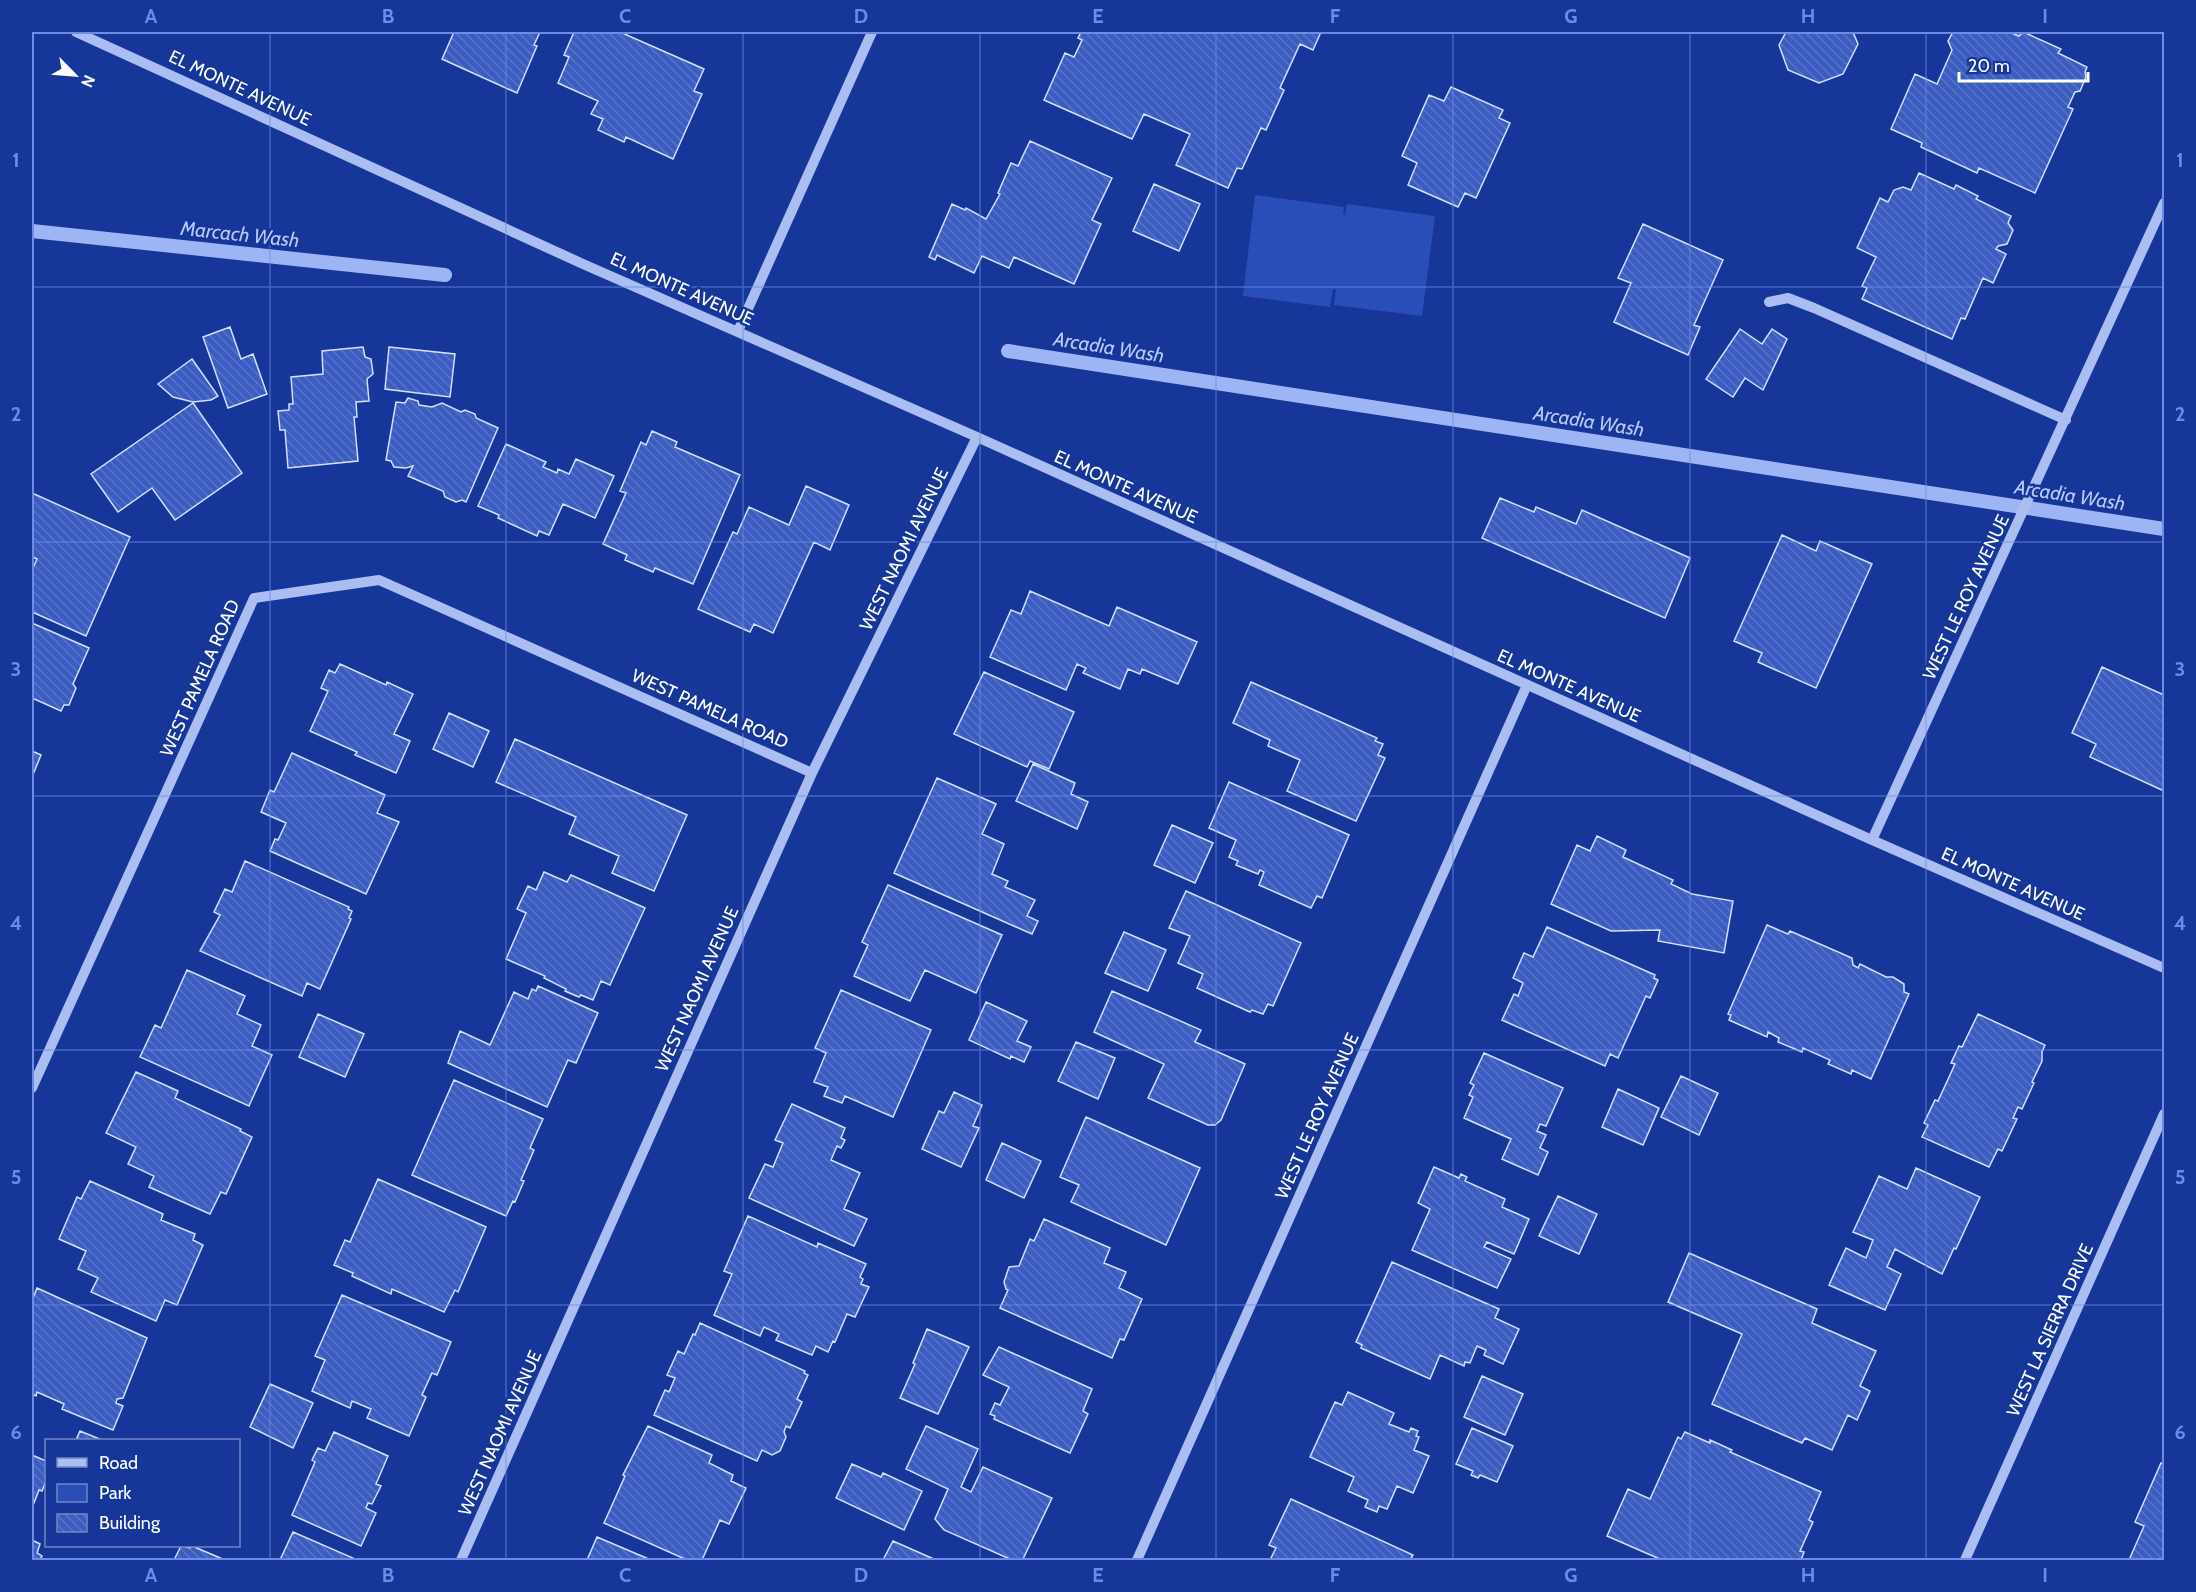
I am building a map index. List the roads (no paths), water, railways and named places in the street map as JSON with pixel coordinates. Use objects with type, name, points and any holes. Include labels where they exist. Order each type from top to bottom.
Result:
[{"type":"street","name":"EL MONTE AVENUE","points":[[76,32],[583,264],[977,437],[1872,840],[2164,968]]},
{"type":"street","points":[[738,331],[872,32]]},
{"type":"street","name":"WEST LE ROY AVENUE","points":[[1872,840],[2164,203]]},
{"type":"street","points":[[1769,302],[1788,298],[1814,308],[2066,420]]},
{"type":"street","name":"WEST NAOMI AVENUE","points":[[461,1560],[812,773],[977,437]]},
{"type":"street","name":"WEST PAMELA ROAD","points":[[32,1088],[254,598],[379,580],[812,773]]},
{"type":"street","name":"WEST LE ROY AVENUE","points":[[1137,1560],[1527,685]]},
{"type":"street","name":"WEST LA SIERRA DRIVE","points":[[1965,1560],[2164,1114]]},
{"type":"waterway","name":"Marcach Wash","points":[[32,231],[445,275]]},
{"type":"waterway","name":"Arcadia Wash","points":[[1008,351],[2164,529]]}]
